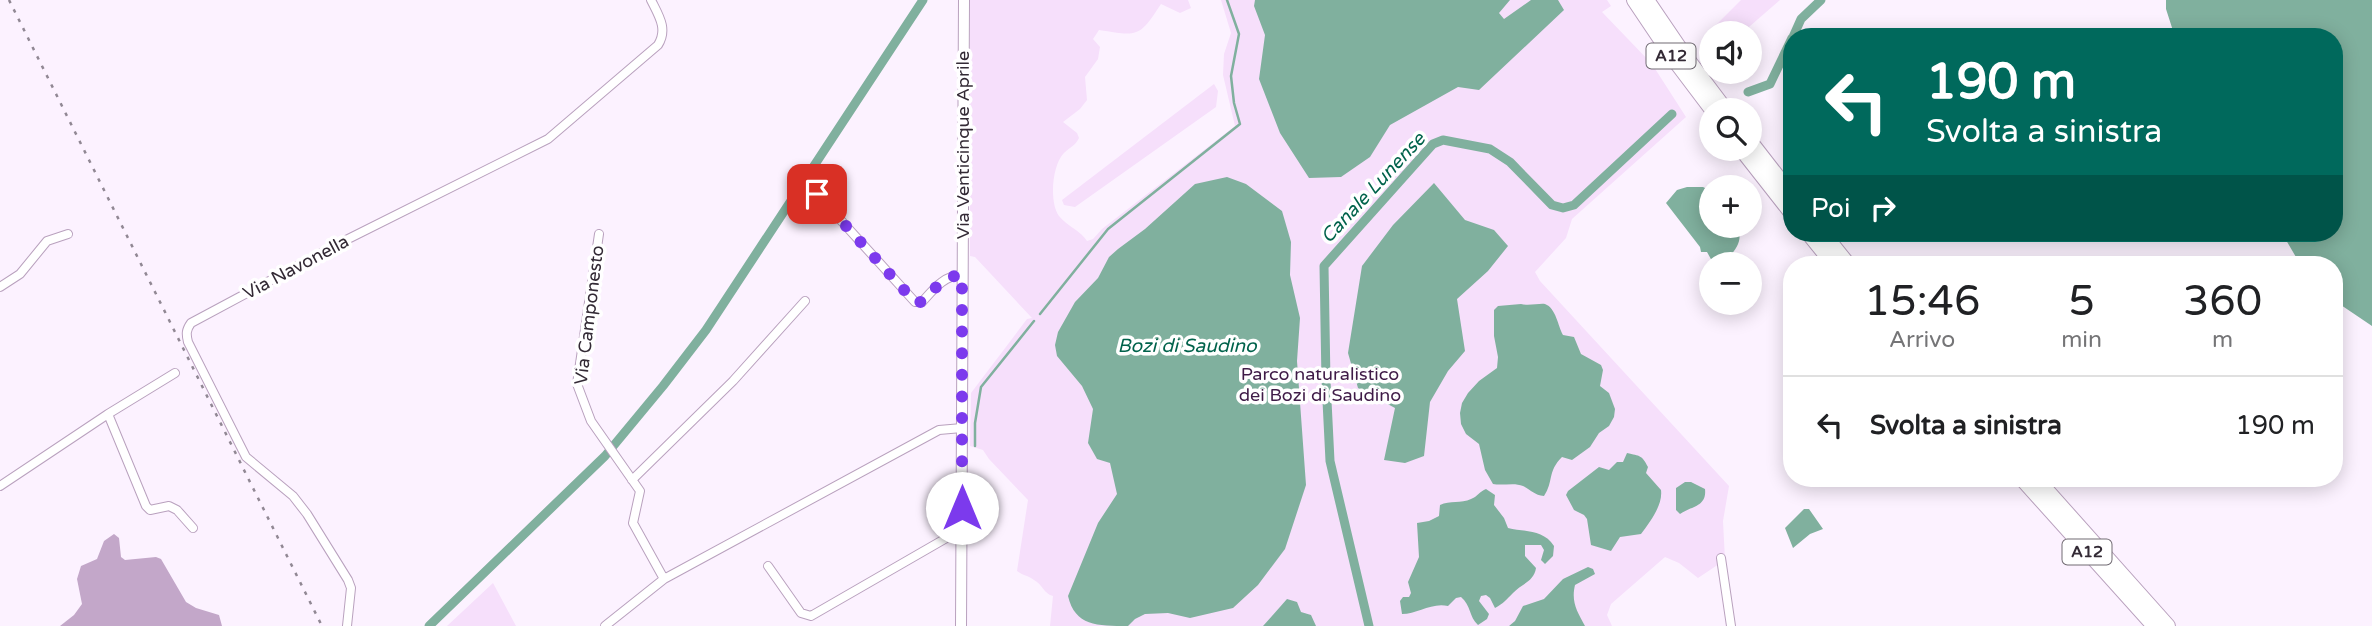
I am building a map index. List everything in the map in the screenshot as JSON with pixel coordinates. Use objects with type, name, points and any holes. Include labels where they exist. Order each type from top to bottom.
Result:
[{"type":"highway","name":"A12","points":[[1634,0],[1703,98]]},
{"type":"highway","name":"A12","points":[[1647,0],[1718,98]]},
{"type":"highway","points":[[1762,156],[1783,183]]},
{"type":"highway","points":[[1750,161],[1783,203]]},
{"type":"highway","points":[[1815,242],[1827,256]]},
{"type":"highway","points":[[1830,242],[1842,256]]},
{"type":"highway","name":"A12","points":[[2029,487],[2154,626]]},
{"type":"highway","name":"A12","points":[[2044,487],[2168,626]]},
{"type":"main road","name":"Via Venticinque Aprile","points":[[961,626],[964,0]]},
{"type":"street","name":"Via Navonella","points":[[347,626],[351,589],[348,580],[293,496],[246,457],[188,342],[188,327],[344,241],[548,139],[658,45],[663,36],[663,27],[651,0]]},
{"type":"street","points":[[817,194],[915,302],[922,302],[943,281],[955,275],[962,275]]},
{"type":"street","points":[[0,287],[20,274],[47,240],[68,234]]},
{"type":"street","name":"Via Camponesto","points":[[598,234],[577,384],[591,421],[632,480]]},
{"type":"street","points":[[664,579],[634,527],[639,491],[632,480],[733,381],[805,301]]},
{"type":"street","points":[[0,486],[175,373]]},
{"type":"street","points":[[108,414],[146,506],[150,510],[169,506],[177,510],[193,528]]},
{"type":"street","points":[[605,626],[664,579],[939,430],[962,428]]},
{"type":"street","points":[[768,566],[801,613],[811,616],[962,529]]},
{"type":"street","points":[[1721,558],[1731,626]]},
{"type":"green space","name":"Parco naturalistico dei Bozi di Saudino","points":[[970,0],[1188,0],[1191,8],[1180,13],[1161,4],[1148,23],[1136,32],[1099,30],[1093,39],[1100,47],[1098,59],[1085,77],[1087,100],[1063,122],[1077,133],[1079,138],[1060,159],[1053,184],[1054,202],[1059,216],[1087,241],[1093,239],[1102,229],[1235,126],[1223,75],[1224,54],[1231,33],[1221,0],[1607,0],[1611,6],[1602,12],[1652,64],[1686,117],[1572,219],[1566,238],[1535,272],[1540,281],[1729,486],[1723,521],[1725,560],[1698,578],[1679,563],[1665,557],[1611,604],[1607,615],[1612,626],[1050,626],[1053,596],[1032,578],[1017,571],[1028,500],[983,450],[970,446],[971,393],[1027,319],[1032,318],[975,257],[970,256]]},
{"type":"green space","points":[[1741,0],[1780,0],[1756,21],[1720,21]]},
{"type":"green space","points":[[1214,84],[1218,91],[1216,107],[1075,207],[1064,205],[1062,200]]},
{"type":"green space","points":[[493,583],[516,626],[447,626]]},
{"type":"shaded area","points":[[114,534],[119,538],[121,557],[125,560],[156,557],[161,559],[186,602],[219,615],[222,626],[60,626],[74,615],[82,604],[77,579],[81,566],[97,559],[104,541]]},
{"type":"water","points":[[1255,0],[1510,0],[1499,13],[1504,19],[1531,0],[1558,0],[1564,10],[1479,90],[1458,87],[1390,125],[1370,157],[1341,177],[1309,178],[1280,133],[1259,79],[1265,35],[1254,6]]},
{"type":"water","points":[[2166,0],[2372,0],[2372,326],[2343,306],[2343,256],[2295,256],[2287,242],[2343,242],[2343,28],[2172,28]]},
{"type":"water","name":"Bozi di Saudino","points":[[1227,177],[1246,184],[1282,211],[1291,242],[1290,275],[1300,318],[1297,361],[1306,485],[1285,549],[1258,585],[1233,608],[1190,618],[1168,613],[1145,614],[1128,626],[1107,626],[1089,622],[1076,613],[1068,596],[1098,523],[1117,494],[1110,463],[1097,459],[1088,443],[1093,409],[1082,386],[1057,356],[1055,345],[1058,332],[1075,302],[1098,278],[1109,257],[1195,184]]},
{"type":"water","points":[[1434,183],[1465,220],[1494,230],[1508,246],[1488,271],[1457,299],[1465,351],[1448,371],[1430,402],[1424,456],[1405,463],[1384,460],[1395,408],[1358,388],[1348,353],[1362,266],[1393,225]]},
{"type":"water","points":[[1699,187],[1699,238],[1740,238],[1733,252],[1701,252],[1666,203],[1677,190]]},
{"type":"water","points":[[1545,304],[1552,309],[1563,335],[1574,337],[1581,354],[1601,365],[1603,370],[1600,386],[1609,393],[1615,409],[1609,426],[1599,433],[1590,447],[1572,460],[1562,457],[1557,462],[1544,496],[1520,485],[1493,484],[1485,470],[1479,444],[1466,434],[1461,424],[1462,403],[1468,393],[1497,368],[1494,310],[1498,306]]},
{"type":"water","points":[[1627,453],[1644,460],[1648,467],[1646,473],[1661,490],[1661,496],[1655,513],[1641,534],[1620,537],[1611,551],[1591,545],[1587,519],[1574,510],[1566,495],[1599,467],[1609,470],[1617,462],[1623,462]]},
{"type":"water","points":[[1685,482],[1705,489],[1705,495],[1701,503],[1680,514],[1676,510],[1676,488]]},
{"type":"water","points":[[1486,489],[1495,495],[1494,505],[1508,528],[1533,532],[1544,537],[1554,546],[1553,556],[1545,564],[1541,560],[1544,550],[1541,545],[1525,545],[1525,556],[1536,568],[1533,577],[1495,608],[1490,598],[1481,596],[1479,601],[1489,614],[1487,619],[1478,625],[1461,597],[1448,606],[1402,614],[1400,601],[1411,593],[1408,582],[1419,557],[1417,523],[1439,516],[1440,505],[1473,498]]},
{"type":"water","points":[[1804,509],[1809,509],[1823,529],[1810,534],[1793,548],[1785,528]]},
{"type":"water","points":[[1588,567],[1593,569],[1595,574],[1575,585],[1574,591],[1576,606],[1585,626],[1509,626],[1523,606],[1544,599],[1563,579]]},
{"type":"water","points":[[1287,599],[1297,602],[1301,612],[1311,615],[1316,626],[1263,626]]},
{"type":"waterway","points":[[429,626],[605,456],[663,386],[706,330],[923,0]]},
{"type":"waterway","points":[[1040,314],[1108,229],[1240,124],[1231,76],[1239,34],[1227,0]]},
{"type":"waterway","name":"Canale Lunense","points":[[1797,28],[1801,19],[1821,0]]},
{"type":"waterway","name":"Canale Lunense","points":[[1748,92],[1770,84],[1783,57]]},
{"type":"waterway","name":"Canale Lunense","points":[[1369,626],[1330,461],[1324,266],[1433,144],[1443,140],[1490,149],[1510,162],[1552,205],[1563,208],[1574,205],[1672,114]]},
{"type":"waterway","points":[[975,446],[975,423],[981,387],[1034,321]]},
{"type":"railway","points":[[9,0],[322,626]]},
{"type":"route","points":[[817,194],[915,302],[922,302],[943,281],[955,275],[962,275],[962,508]]}]
